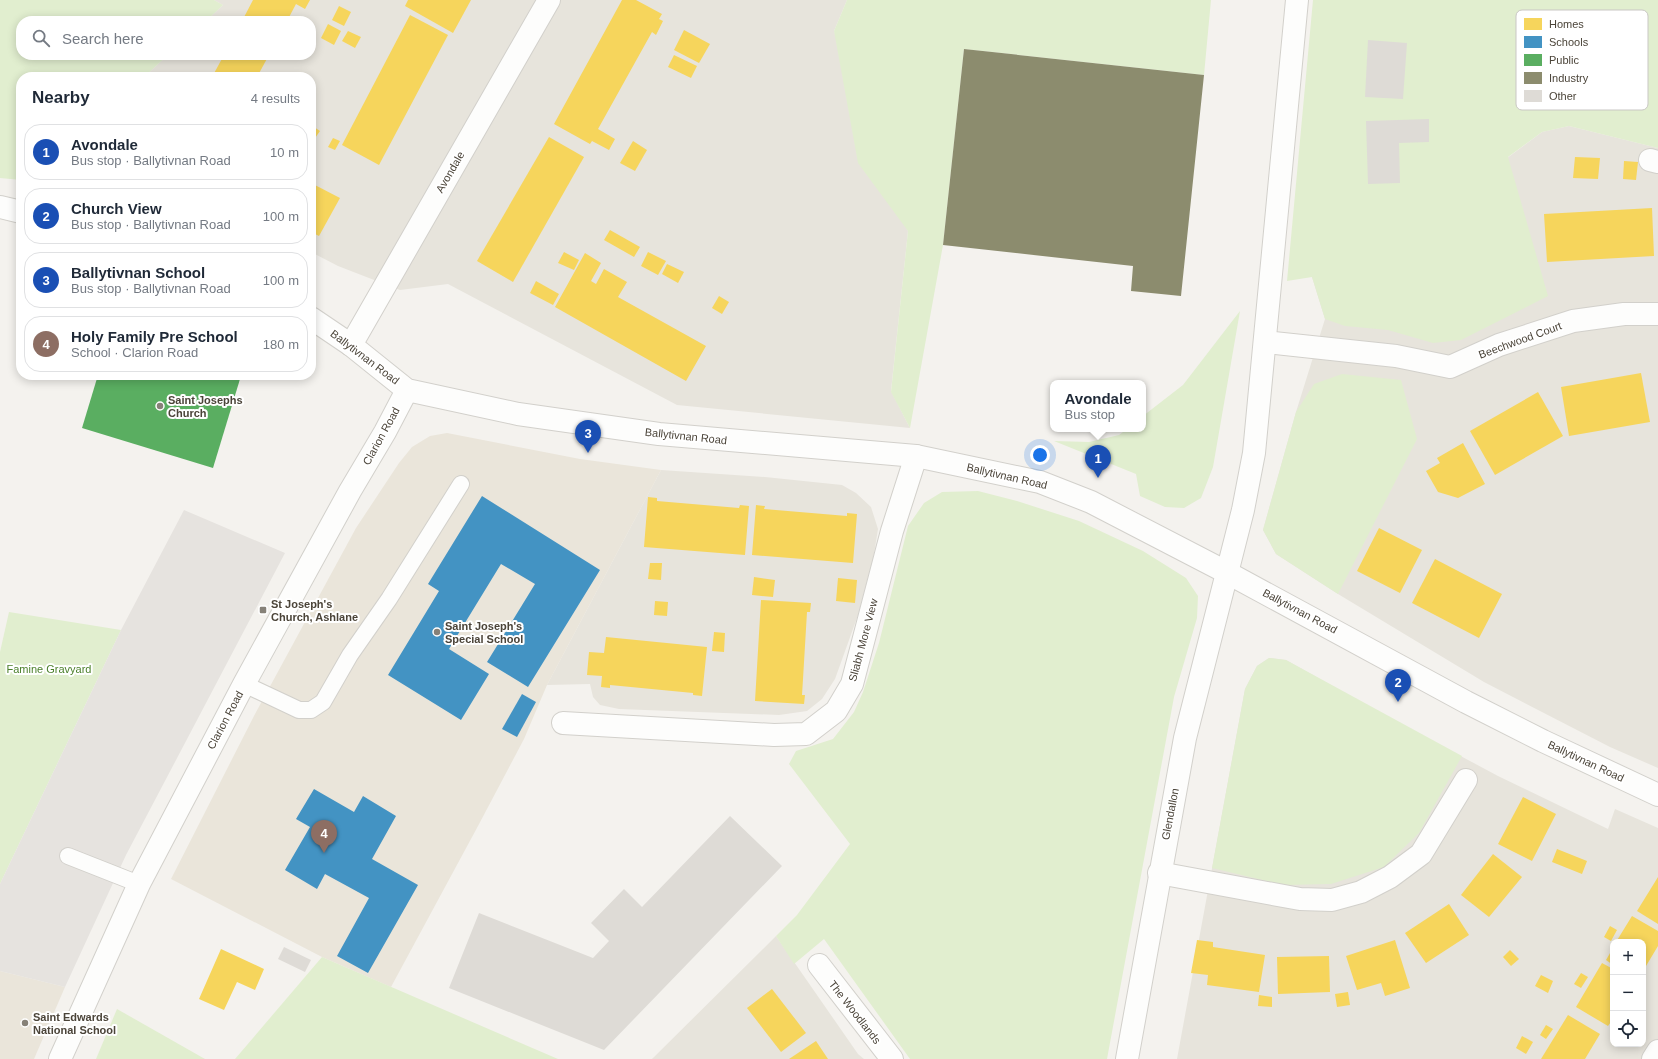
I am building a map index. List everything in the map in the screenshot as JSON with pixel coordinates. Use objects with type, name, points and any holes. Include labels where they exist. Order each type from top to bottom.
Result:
[{"type":"street","name":"Avondale","points":[[351,345],[549,0]]},
{"type":"street","name":"Glendallon","points":[[1127,1059],[1159,873],[1185,738],[1243,510],[1254,453],[1297,0]]},
{"type":"street","points":[[0,207],[16,211]]},
{"type":"street","name":"Beechwood Court","points":[[1265,342],[1396,356],[1450,367],[1499,345],[1573,321],[1624,314],[1658,314]]},
{"type":"street","name":"Ballytivnan Road","points":[[316,321],[351,345],[407,390],[518,414],[659,434],[916,456],[1040,482],[1091,502],[1226,572],[1472,705],[1543,741],[1658,795]]},
{"type":"street","name":"Clarion Road","points":[[60,1059],[139,884],[244,684],[407,390]]},
{"type":"street","name":"Sliabh More View","points":[[563,723],[774,735],[806,734],[812,730],[836,711],[852,684],[892,531],[916,456]]},
{"type":"street","points":[[1159,873],[1300,899],[1332,900],[1361,892],[1390,877],[1421,854],[1466,780]]},
{"type":"street","name":"The Woodlands","points":[[819,965],[892,1059]]},
{"type":"street","points":[[1653,1059],[1658,1051]]},
{"type":"lane","points":[[244,684],[299,710],[311,710],[323,702],[350,655],[389,599],[461,484]]},
{"type":"lane","points":[[68,856],[139,884]]},
{"type":"shaded area","points":[[214,0],[847,0],[834,31],[908,231],[891,391],[910,428],[677,405],[448,284],[400,290],[338,266],[316,255],[316,72],[149,72],[163,60],[316,60],[316,16],[211,16],[223,5]]},
{"type":"shaded area","points":[[1569,126],[1658,148],[1658,768],[1610,747],[1484,682],[1338,594],[1276,554],[1263,530],[1296,412],[1325,319],[1312,277],[1487,173],[1542,132]]},
{"type":"shaded area","name":"Saint Joseph's Special School","points":[[447,433],[580,459],[661,470],[547,685],[524,739],[391,987],[322,957],[171,879],[255,714],[356,528],[399,463],[412,447],[430,436]]},
{"type":"shaded area","points":[[661,470],[765,477],[842,485],[856,493],[871,507],[878,529],[874,554],[858,615],[835,679],[822,699],[807,711],[779,715],[619,709],[600,705],[593,697],[590,684],[547,685]]},
{"type":"shaded area","points":[[184,510],[285,553],[126,855],[65,987],[0,971],[0,884],[121,630]]},
{"type":"shaded area","points":[[1269,658],[1286,660],[1384,715],[1498,776],[1608,829],[1615,809],[1658,828],[1658,1059],[1177,1059],[1245,689],[1257,666]]},
{"type":"shaded area","points":[[776,936],[858,1054],[864,1059],[652,1059]]},
{"type":"shaded area","name":"Saint Edwards National School","points":[[0,971],[65,987],[34,1059],[0,1059]]},
{"type":"green space","points":[[0,0],[214,0],[223,5],[211,16],[16,16],[16,60],[163,60],[149,72],[16,72],[16,180],[0,178]]},
{"type":"green space","points":[[847,0],[1211,0],[1204,75],[964,49],[943,245],[910,428],[891,392],[908,231],[858,163],[834,31]]},
{"type":"green space","points":[[1313,0],[1658,0],[1658,148],[1569,126],[1542,132],[1508,157],[1548,296],[1461,340],[1433,343],[1388,330],[1345,326],[1325,319],[1312,277],[1287,281]]},
{"type":"green space","points":[[1240,311],[1213,467],[1201,498],[1184,508],[1165,507],[1140,496],[1136,474],[1054,441],[1089,442],[1119,435],[1123,432],[1146,432],[1146,414],[1183,385]]},
{"type":"green space","points":[[1342,374],[1401,380],[1417,439],[1338,594],[1276,554],[1263,530],[1296,412],[1314,384]]},
{"type":"green space","points":[[978,491],[1017,501],[1079,521],[1143,551],[1186,578],[1198,596],[1197,618],[1174,697],[1107,1059],[910,1059],[824,939],[794,964],[776,936],[797,915],[850,844],[789,764],[796,751],[833,739],[854,712],[863,692],[879,643],[908,526],[924,503],[942,492]]},
{"type":"green space","name":"Famine Gravyard","points":[[9,612],[121,630],[0,884],[0,652]]},
{"type":"green space","points":[[1269,658],[1286,660],[1462,756],[1419,833],[1384,867],[1331,884],[1284,885],[1212,868],[1245,689],[1257,666]]},
{"type":"green space","points":[[322,957],[558,1059],[235,1059]]},
{"type":"green space","points":[[117,1009],[205,1059],[96,1059]]},
{"type":"building: Homes","points":[[253,0],[310,0],[305,9],[296,4],[290,16],[245,16]]},
{"type":"building: Homes","points":[[408,0],[471,0],[453,33],[405,6]]},
{"type":"building: Homes","points":[[622,0],[636,0],[662,14],[659,19],[663,21],[656,35],[652,32],[598,129],[615,139],[609,150],[592,141],[590,144],[554,124]]},
{"type":"building: Homes","points":[[339,6],[351,12],[344,26],[332,20]]},
{"type":"building: Homes","points":[[410,15],[448,35],[379,165],[342,145]]},
{"type":"building: Homes","points":[[328,24],[341,31],[334,45],[321,38]]},
{"type":"building: Homes","points":[[684,30],[710,44],[699,63],[674,50]]},
{"type":"building: Homes","points":[[348,31],[361,37],[355,48],[342,41]]},
{"type":"building: Homes","points":[[674,55],[697,66],[691,78],[668,67]]},
{"type":"building: Homes","points":[[221,60],[266,60],[260,72],[215,72]]},
{"type":"building: Homes","points":[[316,128],[320,131],[316,137]]},
{"type":"building: Homes","points":[[549,137],[584,157],[513,282],[477,261]]},
{"type":"building: Homes","points":[[333,138],[340,141],[335,150],[328,147]]},
{"type":"building: Homes","points":[[633,141],[647,150],[635,171],[620,163]]},
{"type":"building: Homes","points":[[1575,157],[1600,158],[1598,179],[1573,178]]},
{"type":"building: Homes","points":[[1624,161],[1638,162],[1636,180],[1623,179]]},
{"type":"building: Homes","points":[[316,186],[340,198],[319,236],[316,234]]},
{"type":"building: Homes","points":[[1652,208],[1654,256],[1547,262],[1544,214]]},
{"type":"building: Homes","points":[[610,230],[640,247],[634,257],[604,240]]},
{"type":"building: Homes","points":[[564,252],[579,260],[574,270],[558,263]]},
{"type":"building: Homes","points":[[648,252],[666,261],[658,275],[641,266]]},
{"type":"building: Homes","points":[[585,253],[601,263],[591,281],[596,284],[604,269],[627,282],[618,297],[706,346],[686,381],[555,307]]},
{"type":"building: Homes","points":[[667,264],[684,272],[678,283],[662,274]]},
{"type":"building: Homes","points":[[536,281],[559,294],[553,305],[530,293]]},
{"type":"building: Homes","points":[[719,296],[729,302],[722,314],[712,308]]},
{"type":"building: Homes","points":[[1641,373],[1650,422],[1569,436],[1561,387]]},
{"type":"building: Homes","points":[[1538,392],[1563,436],[1495,475],[1470,431]]},
{"type":"building: Homes","points":[[1463,443],[1485,484],[1458,498],[1438,492],[1426,471],[1440,463],[1437,458]]},
{"type":"building: Homes","points":[[648,497],[657,498],[657,501],[739,508],[740,505],[749,506],[745,555],[644,547]]},
{"type":"building: Homes","points":[[756,505],[765,506],[764,509],[847,516],[847,513],[857,514],[853,563],[752,555]]},
{"type":"building: Homes","points":[[1379,528],[1422,550],[1400,593],[1357,571]]},
{"type":"building: Homes","points":[[1435,559],[1502,594],[1479,638],[1412,603]]},
{"type":"building: Homes","points":[[650,563],[662,563],[661,580],[648,579]]},
{"type":"building: Homes","points":[[754,577],[775,580],[773,597],[752,595]]},
{"type":"building: Homes","points":[[838,578],[857,580],[855,603],[836,601]]},
{"type":"building: Homes","points":[[761,600],[811,603],[810,612],[807,612],[802,695],[805,695],[804,704],[755,701]]},
{"type":"building: Homes","points":[[655,601],[668,602],[667,616],[654,615]]},
{"type":"building: Homes","points":[[714,632],[725,633],[724,652],[712,651]]},
{"type":"building: Homes","points":[[606,637],[707,647],[702,696],[693,695],[693,693],[610,685],[610,688],[601,687],[602,676],[587,675],[589,652],[604,653]]},
{"type":"building: Homes","points":[[1523,797],[1556,814],[1532,861],[1498,844]]},
{"type":"building: Homes","points":[[1557,849],[1587,861],[1582,874],[1552,862]]},
{"type":"building: Homes","points":[[1493,854],[1522,877],[1489,917],[1461,895]]},
{"type":"building: Homes","points":[[1658,877],[1658,924],[1637,911]]},
{"type":"building: Homes","points":[[1449,904],[1469,935],[1426,963],[1405,933]]},
{"type":"building: Homes","points":[[1632,916],[1658,931],[1658,946],[1646,966],[1646,939],[1618,939]]},
{"type":"building: Homes","points":[[1610,926],[1617,930],[1610,940],[1604,937]]},
{"type":"building: Homes","points":[[1197,940],[1213,942],[1213,947],[1265,955],[1259,992],[1207,985],[1208,975],[1191,973]]},
{"type":"building: Homes","points":[[1395,940],[1410,988],[1385,996],[1381,983],[1357,990],[1346,956]]},
{"type":"building: Homes","points":[[221,949],[264,969],[255,990],[237,982],[224,1010],[199,999]]},
{"type":"building: Homes","points":[[1510,950],[1519,959],[1511,966],[1503,957]]},
{"type":"building: Homes","points":[[1610,953],[1610,963],[1606,960]]},
{"type":"building: Homes","points":[[1329,956],[1330,992],[1278,994],[1277,957]]},
{"type":"building: Homes","points":[[1602,963],[1610,967],[1610,1023],[1608,1026],[1576,1007]]},
{"type":"building: Homes","points":[[1581,973],[1588,977],[1581,988],[1574,984]]},
{"type":"building: Homes","points":[[1541,975],[1553,981],[1548,993],[1535,986]]},
{"type":"building: Homes","points":[[772,989],[806,1033],[781,1052],[747,1008]]},
{"type":"building: Homes","points":[[1348,992],[1350,1005],[1337,1007],[1335,994]]},
{"type":"building: Homes","points":[[1259,995],[1272,997],[1272,1007],[1258,1006]]},
{"type":"building: Homes","points":[[1568,1015],[1600,1034],[1585,1059],[1541,1059]]},
{"type":"building: Homes","points":[[1546,1025],[1553,1029],[1546,1039],[1540,1035]]},
{"type":"building: Homes","points":[[1522,1036],[1533,1042],[1526,1054],[1516,1048]]},
{"type":"building: Homes","points":[[816,1041],[828,1059],[789,1059]]},
{"type":"building: Schools","points":[[482,496],[600,570],[528,687],[487,662],[535,584],[501,564],[449,649],[489,674],[461,720],[388,675],[439,591],[428,584]]},
{"type":"building: Schools","points":[[522,694],[536,702],[517,737],[502,729]]},
{"type":"building: Schools","points":[[314,789],[354,812],[363,796],[396,816],[372,859],[418,885],[368,973],[337,956],[369,898],[325,874],[317,889],[285,870],[310,827],[296,819]]},
{"type":"building: Public","name":"Saint Josephs Church","points":[[96,380],[240,380],[213,468],[82,428]]},
{"type":"building: Industry","points":[[964,49],[1204,75],[1181,296],[1131,291],[1133,266],[943,245]]},
{"type":"building: Other","points":[[1368,40],[1407,43],[1403,99],[1365,97]]},
{"type":"building: Other","points":[[1429,119],[1429,142],[1399,143],[1400,183],[1368,184],[1366,121]]},
{"type":"building: Other","points":[[730,816],[782,866],[604,1050],[449,988],[479,913],[593,958],[609,941],[591,923],[624,889],[642,907]]},
{"type":"building: Other","points":[[284,947],[311,960],[305,972],[278,959]]},
{"type":"place","name":"Saint Josephs Church","points":[[160,406]]},
{"type":"place","name":"Ballytivnan School","points":[[588,453]]},
{"type":"place","name":"Avondale","points":[[1098,478]]},
{"type":"place","name":"St Joseph's Church, Ashlane","points":[[263,610]]},
{"type":"place","name":"Saint Joseph's Special School","points":[[437,632]]},
{"type":"place","name":"Church View","points":[[1398,702]]},
{"type":"place","name":"Holy Family Pre School","points":[[324,853]]},
{"type":"place","name":"Saint Edwards National School","points":[[25,1023]]}]
